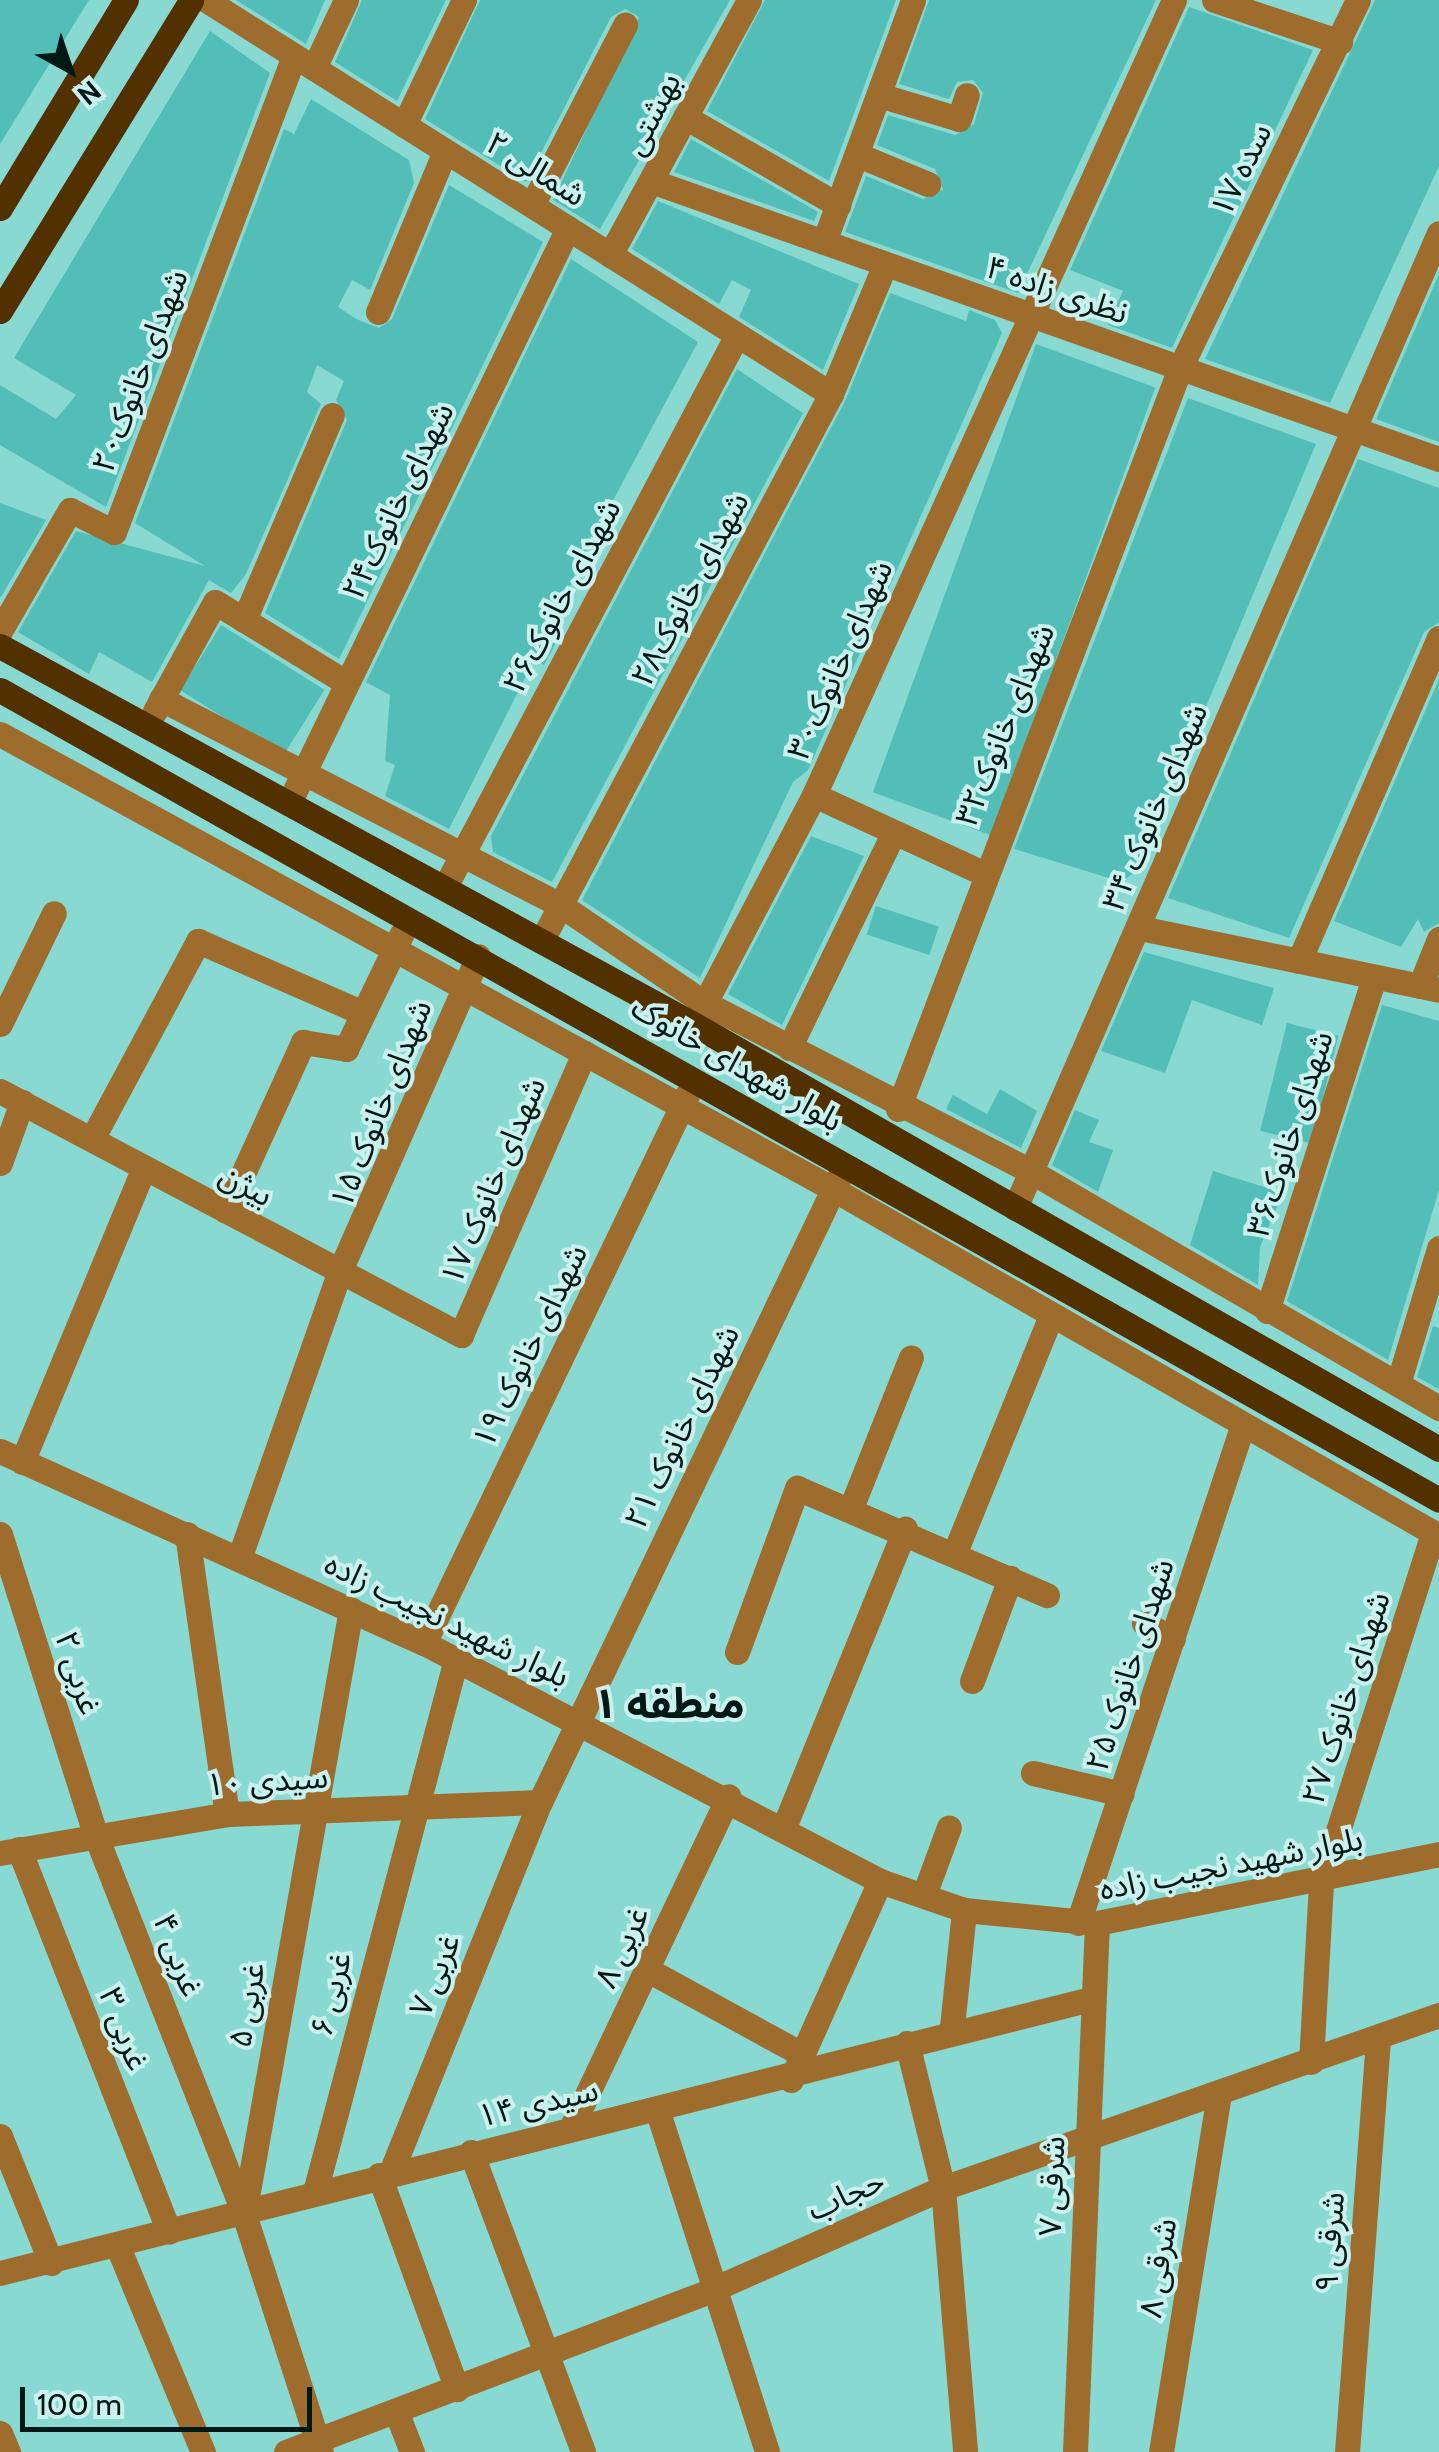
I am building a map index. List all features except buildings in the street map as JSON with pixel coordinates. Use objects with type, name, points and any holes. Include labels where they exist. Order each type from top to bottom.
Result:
[{"type":"main road","points":[[0,208],[126,0]]},
{"type":"main road","points":[[0,311],[190,0]]},
{"type":"main road","name":"بلوار شهدای خانوک","points":[[0,646],[542,940],[698,1013],[1015,1208],[1439,1449]]},
{"type":"main road","name":"بلوار شهدای خانوک","points":[[0,690],[696,1078],[1439,1500]]},
{"type":"street","name":"شمالی ۲","points":[[206,0],[831,394]]},
{"type":"street","points":[[304,62],[346,0]]},
{"type":"street","points":[[404,125],[464,0]]},
{"type":"street","name":"بهشتی","points":[[610,255],[654,182],[748,0]]},
{"type":"street","points":[[824,242],[882,96],[912,0]]},
{"type":"street","name":"شهدای خانوک۳۰","points":[[698,1013],[814,796],[1174,0]]},
{"type":"street","points":[[1214,0],[1340,42]]},
{"type":"street","name":"سده ۱۷","points":[[1180,368],[1358,0]]},
{"type":"street","points":[[532,206],[625,26]]},
{"type":"street","name":"شهدای خانوک۲۰","points":[[0,630],[70,510],[114,532],[304,62]]},
{"type":"street","points":[[882,96],[959,119],[968,95]]},
{"type":"street","points":[[685,117],[838,206]]},
{"type":"street","points":[[378,312],[445,151]]},
{"type":"street","points":[[858,155],[928,184]]},
{"type":"street","name":"نظری زاده ۴","points":[[654,182],[1439,459]]},
{"type":"street","name":"شهدای خانوک۲۴","points":[[289,803],[301,771],[568,228]]},
{"type":"street","name":"۳۴ شهدای خانوک","points":[[1015,1208],[1140,928],[1350,428],[1439,233]]},
{"type":"street","name":"شهدای خانوک۲۸","points":[[542,940],[831,394],[885,264]]},
{"type":"street","name":"شهدای خانوک۲۶","points":[[445,887],[738,335]]},
{"type":"street","name":"شهدای خانوک۳۲","points":[[898,1109],[981,872],[1180,368]]},
{"type":"street","points":[[244,620],[332,415]]},
{"type":"street","points":[[149,725],[215,602],[345,682]]},
{"type":"street","points":[[1299,961],[1439,638]]},
{"type":"street","points":[[161,700],[559,904],[698,1013],[789,1048],[898,1109],[1030,1171],[1439,1408]]},
{"type":"street","points":[[0,734],[833,1189],[1242,1427],[1436,1534]]},
{"type":"street","points":[[814,796],[891,838],[981,872]]},
{"type":"street","points":[[789,1048],[891,838]]},
{"type":"street","points":[[0,1024],[54,913]]},
{"type":"street","points":[[226,1210],[303,1042],[346,1050],[409,917]]},
{"type":"street","points":[[1140,928],[1430,988],[1439,940]]},
{"type":"street","points":[[92,1140],[198,941],[363,1013]]},
{"type":"street","name":"شهدای خانوک ۱۵","points":[[240,1556],[340,1273],[478,956]]},
{"type":"street","name":"شهدای خانوک۳۶","points":[[1267,1311],[1374,977]]},
{"type":"street","name":"شهدای خانوک ۱۷","points":[[461,1335],[584,1053]]},
{"type":"street","name":"شهدای خانوک ۱۹","points":[[424,1643],[696,1078]]},
{"type":"street","points":[[0,1163],[11,1097]]},
{"type":"street","name":"بیژن","points":[[11,1097],[461,1335]]},
{"type":"street","name":"شهدای خانوک ۲۱","points":[[578,1720],[846,1163]]},
{"type":"street","points":[[11,1456],[144,1167]]},
{"type":"street","points":[[930,1245],[943,1220]]},
{"type":"street","points":[[1398,1384],[1439,1248]]},
{"type":"street","points":[[955,1552],[1051,1315]]},
{"type":"street","points":[[1148,1372],[1164,1346]]},
{"type":"street","points":[[851,1508],[911,1356]]},
{"type":"street","name":"شهدای خانوک ۲۵","points":[[1088,1923],[1122,1794],[1242,1427]]},
{"type":"street","name":"بلوار شهید نجیب زاده","points":[[11,1456],[240,1556],[424,1643],[456,1663],[729,1796],[880,1881],[964,1910],[1088,1923],[1321,1884],[1439,1854]]},
{"type":"street","points":[[1368,1496],[1384,1470]]},
{"type":"street","points":[[737,1652],[797,1488],[905,1529],[1047,1594]]},
{"type":"street","points":[[784,1827],[905,1529]]},
{"type":"street","name":"غربی ۲","points":[[0,1534],[94,1831]]},
{"type":"street","points":[[188,1534],[227,1814]]},
{"type":"street","name":"شهدای خانوک ۲۷","points":[[1311,2062],[1321,1884],[1436,1534]]},
{"type":"street","points":[[972,1680],[1010,1578]]},
{"type":"street","points":[[315,1808],[351,1609]]},
{"type":"street","points":[[1144,1623],[1173,1638]]},
{"type":"street","points":[[411,1812],[456,1663]]},
{"type":"street","points":[[540,1802],[578,1720]]},
{"type":"street","points":[[1032,1773],[1122,1794]]},
{"type":"street","name":"غربی ۸","points":[[572,2126],[729,1796]]},
{"type":"street","name":"سیدی ۱۰","points":[[10,1851],[94,1831],[227,1814],[315,1808],[411,1812],[540,1802]]},
{"type":"street","name":"غربی ۷","points":[[385,2174],[540,1802]]},
{"type":"street","name":"غربی ۵","points":[[244,2214],[315,1808]]},
{"type":"street","name":"غربی ۶","points":[[316,2192],[411,1812]]},
{"type":"street","points":[[924,1895],[949,1827]]},
{"type":"street","name":"غربی ۴","points":[[94,1831],[244,2214],[319,2446]]},
{"type":"street","name":"غربی ۳","points":[[10,1851],[169,2232]]},
{"type":"street","points":[[791,2080],[798,2052],[880,1881]]},
{"type":"street","points":[[952,2027],[964,1910]]},
{"type":"street","name":"شرقی ۷","points":[[1075,2452],[1091,1999],[1088,1923]]},
{"type":"street","points":[[648,1970],[798,2052]]},
{"type":"street","name":"سیدی ۱۴","points":[[0,2274],[118,2247],[572,2126],[791,2080],[952,2027],[1091,1999]]},
{"type":"street","name":"حجاب","points":[[286,2452],[319,2446],[396,2411],[709,2291],[942,2188],[1439,2016]]},
{"type":"street","name":"شرقی ۹","points":[[1347,2452],[1378,2036]]},
{"type":"street","points":[[907,2042],[942,2188],[965,2452]]},
{"type":"street","name":"شرقی ۸","points":[[1161,2452],[1219,2095]]},
{"type":"street","points":[[657,2110],[709,2291],[767,2452]]},
{"type":"street","points":[[0,2136],[51,2262]]},
{"type":"street","points":[[471,2152],[584,2452]]},
{"type":"street","points":[[385,2174],[457,2389]]},
{"type":"street","points":[[118,2247],[203,2452]]},
{"type":"street","points":[[396,2411],[412,2452]]},
{"type":"street","points":[[0,2433],[8,2452]]},
{"type":"district","name":"منطقه ۱","points":[[669,1703]]}]
